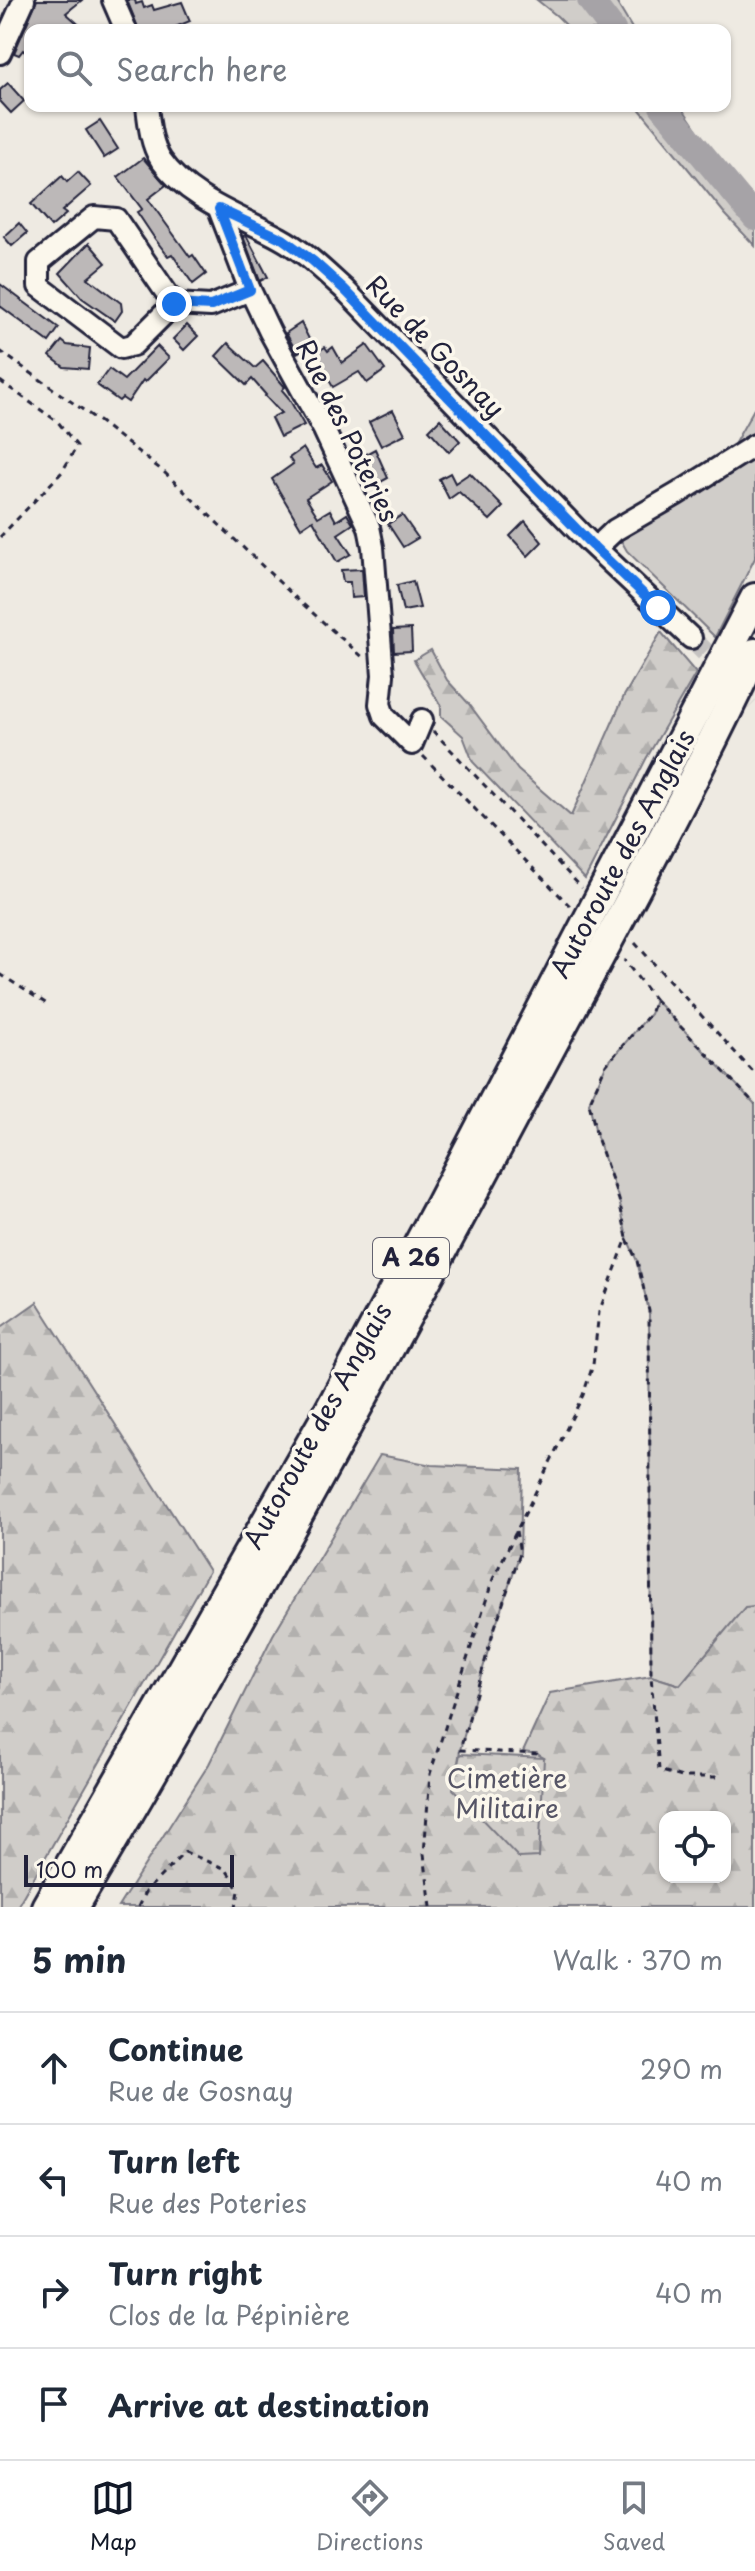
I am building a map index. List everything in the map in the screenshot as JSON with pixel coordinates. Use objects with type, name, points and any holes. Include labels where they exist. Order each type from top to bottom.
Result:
[{"type":"highway","name":"Autoroute des Anglais","points":[[46,1907],[323,1422],[447,1192],[755,598]]},
{"type":"highway","name":"Autoroute des Anglais","points":[[74,1907],[226,1645],[369,1388],[663,836],[755,653]]},
{"type":"street","points":[[0,53],[24,0]]},
{"type":"street","points":[[113,0],[123,24]]},
{"type":"street","name":"Rue de Gosnay","points":[[148,112],[150,132],[160,158],[175,176],[219,209],[283,239],[313,261],[344,289],[596,548],[691,638]]},
{"type":"street","name":"Rue des Poteries","points":[[219,209],[250,290],[324,430],[369,527],[383,675],[380,699],[384,716],[412,744]]},
{"type":"street","points":[[174,304],[116,219],[94,217],[39,262],[39,286],[121,348],[133,345],[174,304],[211,306],[250,290]]},
{"type":"street","points":[[596,548],[615,530],[755,445]]},
{"type":"street","points":[[412,744],[422,720]]},
{"type":"path","points":[[0,351],[164,472],[297,599],[383,675]]},
{"type":"path","points":[[0,381],[58,422],[77,446],[62,472],[0,537]]},
{"type":"path","points":[[422,720],[582,888]]},
{"type":"path","points":[[412,744],[570,906]]},
{"type":"path","points":[[635,943],[755,1074]]},
{"type":"path","points":[[624,960],[655,1000],[755,1104]]},
{"type":"path","points":[[0,974],[50,1006]]},
{"type":"path","points":[[655,1000],[650,1014],[606,1065],[589,1103],[649,1311],[651,1676],[659,1770],[682,1777],[723,1777]]},
{"type":"path","points":[[431,1907],[424,1854],[430,1774],[493,1579],[583,1395],[593,1365],[599,1312],[627,1238]]},
{"type":"path","points":[[516,1531],[520,1553],[493,1633],[460,1750],[537,1754],[540,1758]]},
{"type":"path","points":[[138,1907],[145,1892],[185,1852],[226,1869],[239,1891],[236,1907]]},
{"type":"green space","points":[[537,0],[615,0],[629,24],[565,24]]},
{"type":"green space","points":[[642,112],[685,112],[716,158],[755,199],[755,246]]},
{"type":"green space","points":[[755,407],[755,558],[715,637],[627,551],[615,530],[722,466]]},
{"type":"green space","points":[[661,632],[696,673],[646,759],[585,879],[473,762],[463,736],[441,716],[441,706],[414,660],[431,650],[447,680],[469,704],[518,770],[571,816],[624,696]]},
{"type":"green space","points":[[655,1000],[755,1104],[755,1606],[745,1608],[680,1685],[651,1676],[649,1311],[589,1103],[606,1065],[650,1014]]},
{"type":"green space","points":[[37,1302],[209,1571],[17,1907],[0,1907],[0,1328]]},
{"type":"green space","points":[[380,1455],[432,1465],[522,1469],[520,1553],[493,1633],[460,1750],[454,1789],[544,1758],[523,1752],[550,1693],[651,1676],[680,1685],[745,1607],[755,1606],[755,1907],[118,1907],[209,1764],[273,1635]]},
{"type":"green space","name":"Cimetière Militaire","points":[[460,1754],[544,1758],[539,1857],[519,1858],[453,1789]]},
{"type":"building","points":[[37,0],[82,0],[66,13],[78,24],[27,24]]},
{"type":"building","points":[[127,0],[135,0],[136,4],[142,2],[144,8],[152,5],[154,10],[182,2],[190,21],[183,24],[137,24]]},
{"type":"building","points":[[24,30],[24,51],[19,55],[14,53]]},
{"type":"building","points":[[8,83],[24,101],[11,113],[0,101],[0,90]]},
{"type":"building","points":[[100,121],[118,149],[104,158],[86,130]]},
{"type":"building","points":[[143,158],[166,185],[148,199],[206,274],[193,284],[172,254],[168,256],[155,239],[137,212],[142,209],[118,177]]},
{"type":"building","points":[[78,172],[91,186],[62,211],[66,214],[51,227],[31,204],[62,176],[67,182]]},
{"type":"building","points":[[19,223],[27,233],[12,246],[4,237]]},
{"type":"building","points":[[246,235],[268,277],[260,281],[243,236]]},
{"type":"building","points":[[89,243],[106,263],[88,278],[121,303],[122,311],[115,321],[82,298],[60,273]]},
{"type":"building","points":[[0,284],[59,328],[49,342],[0,306]]},
{"type":"building","points":[[301,323],[312,345],[297,353],[286,333]]},
{"type":"building","points":[[187,325],[198,336],[184,350],[173,339]]},
{"type":"building","points":[[62,341],[67,345],[90,348],[88,369],[64,367],[50,356]]},
{"type":"building","points":[[228,343],[255,368],[263,361],[285,387],[282,390],[304,425],[280,437],[271,418],[281,413],[252,379],[246,385],[216,356]]},
{"type":"building","points":[[367,345],[385,370],[367,383],[359,372],[333,387],[327,377],[324,379],[311,356],[325,347],[328,351],[333,347],[342,363]]},
{"type":"building","points":[[157,346],[169,358],[145,382],[143,380],[128,402],[122,398],[119,401],[97,385],[109,369],[124,380]]},
{"type":"building","points":[[393,410],[405,434],[381,446],[369,422]]},
{"type":"building","points":[[440,419],[460,441],[449,452],[429,430]]},
{"type":"building","points":[[303,448],[316,468],[322,465],[332,481],[306,498],[318,517],[330,510],[336,521],[347,514],[353,524],[338,534],[351,554],[337,562],[313,520],[301,528],[272,479],[293,464],[289,458]]},
{"type":"building","points":[[375,449],[388,478],[377,484],[374,478],[363,483],[353,461]]},
{"type":"building","points":[[450,473],[455,483],[470,473],[503,507],[490,520],[459,492],[449,499],[439,479]]},
{"type":"building","points":[[402,515],[418,538],[403,547],[388,524]]},
{"type":"building","points":[[525,521],[542,542],[528,556],[510,536]]},
{"type":"building","points":[[362,569],[364,597],[351,598],[350,582],[343,582],[341,570]]},
{"type":"building","points":[[413,581],[420,608],[403,611],[397,585]]},
{"type":"building","points":[[411,629],[412,651],[394,652],[393,630]]},
{"type":"waterway","points":[[590,0],[608,24]]},
{"type":"waterway","points":[[667,112],[755,218]]},
{"type":"tunnel","points":[[691,638],[755,702]]},
{"type":"route","points":[[174,304],[211,306],[250,290],[219,209],[283,239],[344,289],[589,542],[658,608]]}]
